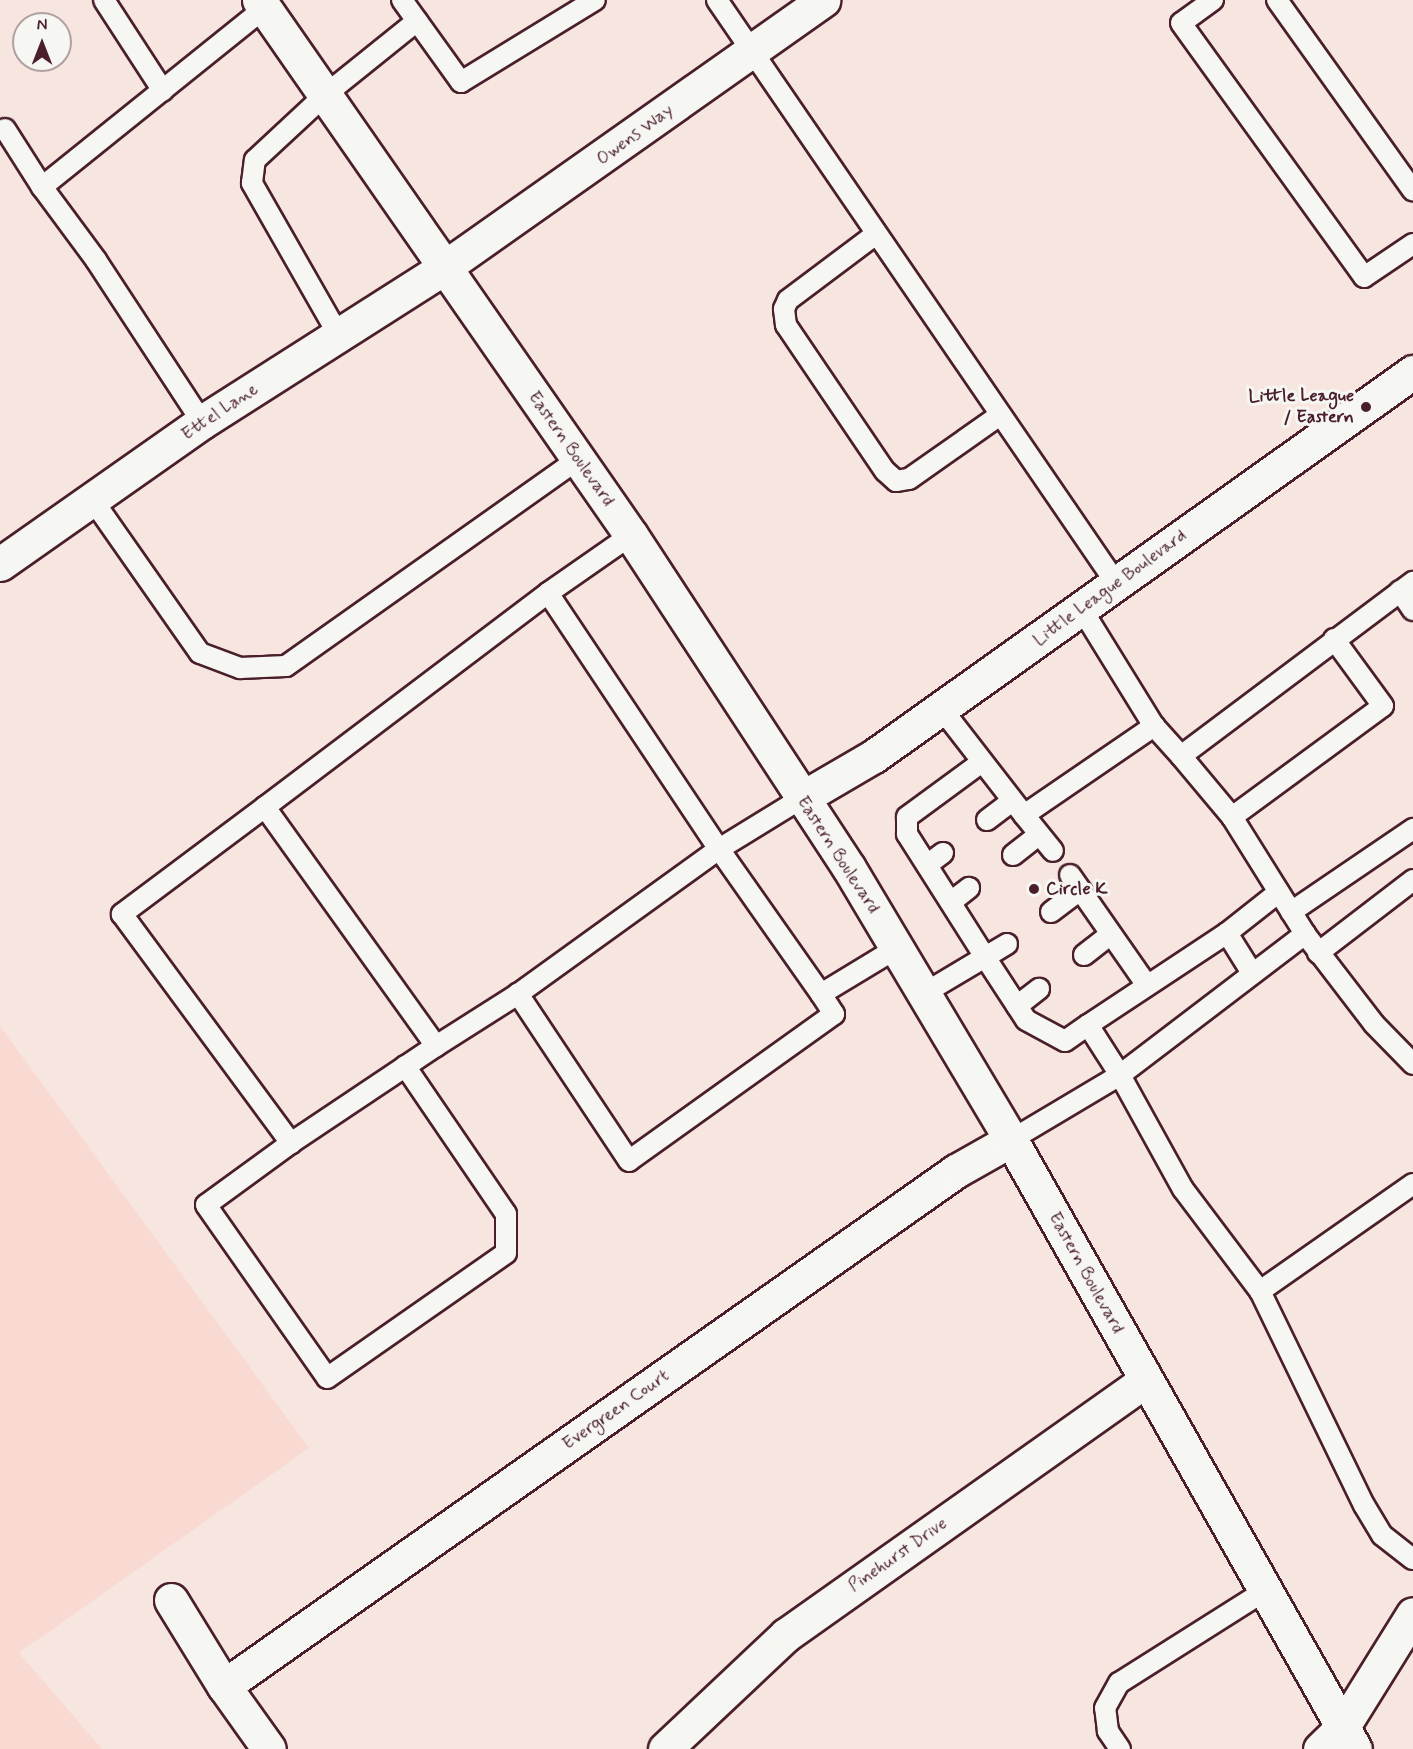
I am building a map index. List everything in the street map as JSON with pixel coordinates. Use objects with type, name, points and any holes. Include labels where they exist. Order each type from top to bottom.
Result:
[{"type":"street","name":"Owens Way","points":[[445,267],[823,0]]},
{"type":"street","name":"Eastern Boulevard","points":[[262,4],[631,535],[897,948],[1011,1140],[1146,1380],[1263,1592],[1339,1742]]},
{"type":"street","name":"Ettel Lane","points":[[0,564],[202,422],[445,267]]},
{"type":"street","name":"Little League Boulevard","points":[[802,798],[874,756],[1413,372]]},
{"type":"street","name":"Evergreen Court","points":[[224,1686],[956,1171],[1011,1140]]},
{"type":"street","name":"Pinehurst Drive","points":[[665,1749],[786,1635],[1146,1380]]},
{"type":"street","points":[[171,1600],[224,1686],[269,1749]]},
{"type":"street","points":[[1339,1742],[1413,1614]]},
{"type":"lane","points":[[104,0],[163,91]]},
{"type":"lane","points":[[402,0],[461,82],[595,0]]},
{"type":"lane","points":[[717,0],[1116,583]]},
{"type":"lane","points":[[1213,0],[1181,22],[1364,277],[1413,244]]},
{"type":"lane","points":[[1277,0],[1413,191]]},
{"type":"lane","points":[[42,187],[163,91],[262,4]]},
{"type":"lane","points":[[338,334],[252,183],[255,159],[326,94],[417,21]]},
{"type":"lane","points":[[5,129],[42,187],[96,260],[202,422]]},
{"type":"lane","points":[[876,234],[788,300],[784,309],[786,326],[885,471],[896,481],[909,478],[1000,415]]},
{"type":"lane","points":[[92,500],[200,652],[240,668],[286,666],[578,459]]},
{"type":"lane","points":[[291,1143],[122,914],[548,593],[631,535]]},
{"type":"lane","points":[[1181,756],[1334,639],[1407,587],[1413,610]]},
{"type":"lane","points":[[518,994],[629,1161],[834,1014],[548,593]]},
{"type":"lane","points":[[1081,608],[1154,726],[1232,817],[1318,953],[1374,1024],[1413,1064]]},
{"type":"lane","points":[[1232,817],[1383,706],[1334,639]]},
{"type":"lane","points":[[941,708],[1053,851]]},
{"type":"lane","points":[[987,820],[1018,808],[1154,726]]},
{"type":"lane","points":[[982,762],[907,817],[907,834],[1026,1020],[1065,1041],[1146,984],[1227,933],[1279,891]]},
{"type":"lane","points":[[405,1066],[506,1214],[506,1254],[327,1378],[206,1205],[291,1143],[405,1066],[518,994],[720,849],[802,798]]},
{"type":"lane","points":[[265,807],[436,1046]]},
{"type":"lane","points":[[1291,912],[1413,829]]},
{"type":"lane","points":[[1013,855],[1039,835]]},
{"type":"lane","points":[[927,865],[943,853]]},
{"type":"lane","points":[[1318,953],[1413,880]]},
{"type":"lane","points":[[1051,912],[1075,883],[1146,984]]},
{"type":"lane","points":[[951,902],[969,888]]},
{"type":"lane","points":[[1227,933],[1252,973]]},
{"type":"lane","points":[[1084,955],[1111,934]]},
{"type":"lane","points":[[1011,1140],[1120,1075],[1305,934]]},
{"type":"lane","points":[[923,994],[1007,944]]},
{"type":"lane","points":[[822,994],[897,948]]},
{"type":"lane","points":[[1017,1006],[1040,989]]},
{"type":"lane","points":[[1088,1025],[1120,1075],[1183,1189],[1260,1291],[1364,1505],[1382,1535],[1413,1559]]},
{"type":"lane","points":[[1260,1291],[1413,1184]]},
{"type":"lane","points":[[1120,1749],[1108,1731],[1105,1708],[1119,1683],[1263,1592]]},
{"type":"shaded area","points":[[0,1026],[309,1448],[19,1653],[102,1749],[0,1749]]},
{"type":"place","name":"Little League / Eastern","points":[[1366,407]]},
{"type":"place","name":"Circle K","points":[[1034,889]]}]
